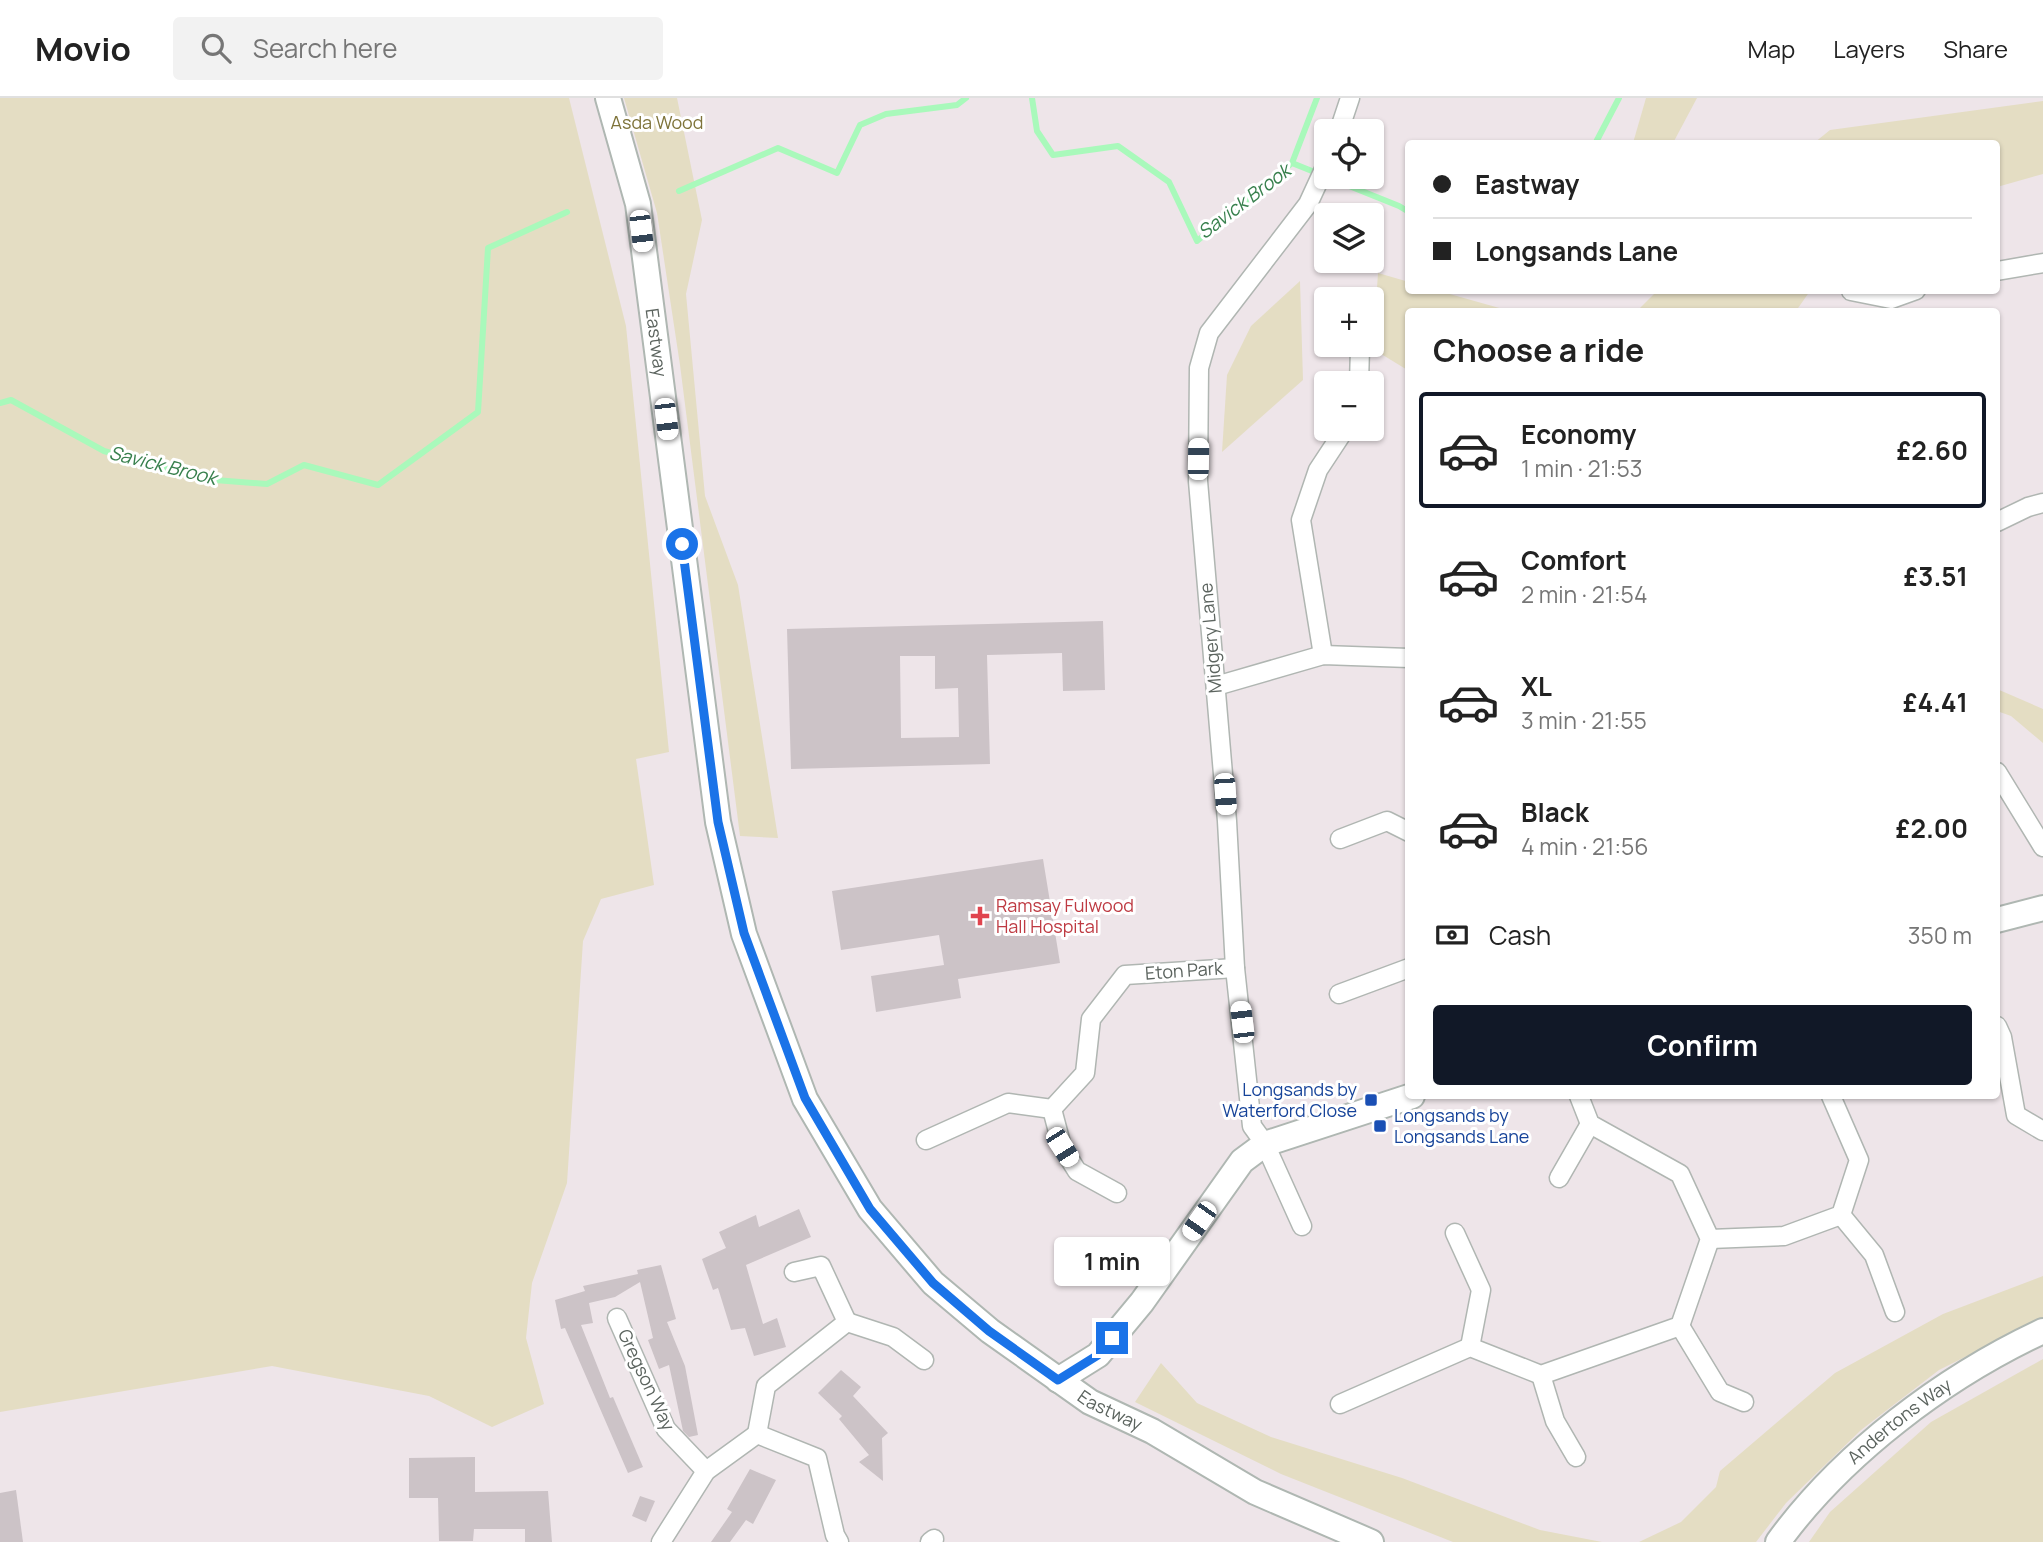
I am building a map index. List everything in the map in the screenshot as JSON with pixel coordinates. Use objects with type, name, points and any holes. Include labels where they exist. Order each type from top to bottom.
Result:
[{"type":"main road","name":"Eastway","points":[[608,98],[638,204],[718,822],[744,933],[805,1098],[870,1209],[933,1283],[989,1331],[1090,1402],[1152,1431],[1255,1492],[1371,1542]]},
{"type":"main road","points":[[2000,919],[2043,908]]},
{"type":"main road","points":[[1058,1380],[1098,1355],[1142,1302],[1242,1161],[1265,1144],[1405,1098]]},
{"type":"main road","name":"Andertons Way","points":[[1778,1542],[1825,1487],[1907,1415],[1957,1379],[2017,1343],[2043,1331]]},
{"type":"main road","points":[[1090,1402],[1098,1355]]},
{"type":"street","points":[[1343,119],[1350,98]]},
{"type":"street","name":"Midgery Lane","points":[[1302,1226],[1265,1144],[1252,1126],[1235,968],[1227,821],[1198,481],[1199,368],[1209,333],[1308,204],[1315,189]]},
{"type":"street","points":[[2000,270],[2043,263]]},
{"type":"street","points":[[1866,294],[1891,299],[1905,294]]},
{"type":"street","points":[[1323,655],[1301,520],[1318,470],[1337,441]]},
{"type":"street","points":[[2000,521],[2043,503]]},
{"type":"street","points":[[1216,686],[1323,655],[1405,658]]},
{"type":"street","points":[[2000,777],[2043,847]]},
{"type":"street","points":[[1340,838],[1387,821],[1405,830]]},
{"type":"street","name":"Eton Park","points":[[1052,1109],[1085,1073],[1091,1019],[1125,975],[1235,968]]},
{"type":"street","points":[[1339,994],[1405,969]]},
{"type":"street","points":[[2000,1032],[2016,1115],[2043,1131]]},
{"type":"street","points":[[1580,1099],[1590,1124],[1680,1174],[1710,1240],[1680,1326]]},
{"type":"street","points":[[1832,1099],[1858,1160],[1841,1215]]},
{"type":"street","points":[[926,1140],[1008,1103],[1052,1109],[1062,1147],[1077,1171],[1117,1193]]},
{"type":"street","points":[[1559,1178],[1590,1124]]},
{"type":"street","points":[[1710,1240],[1784,1236],[1841,1215]]},
{"type":"street","points":[[1841,1215],[1874,1255],[1895,1312]]},
{"type":"street","points":[[1455,1233],[1481,1290],[1470,1347]]},
{"type":"street","points":[[794,1272],[821,1266],[847,1322],[893,1337],[924,1360]]},
{"type":"street","name":"Gregson Way","points":[[617,1318],[666,1429],[706,1471]]},
{"type":"street","points":[[661,1542],[706,1471],[757,1434],[766,1386],[847,1322]]},
{"type":"street","points":[[1340,1404],[1470,1347],[1541,1375],[1680,1326]]},
{"type":"street","points":[[1680,1326],[1720,1392],[1744,1402]]},
{"type":"street","points":[[1541,1375],[1555,1421],[1576,1457]]},
{"type":"street","points":[[757,1434],[817,1458],[839,1542]]},
{"type":"green space","points":[[0,98],[569,98],[626,326],[669,752],[636,759],[654,885],[601,899],[583,941],[567,1183],[532,1283],[526,1338],[544,1404],[492,1427],[429,1396],[272,1366],[0,1412]]},
{"type":"green space","name":"Asda Wood","points":[[624,98],[677,98],[702,220],[686,294],[705,496],[738,585],[778,838],[740,836],[680,365],[657,213]]},
{"type":"green space","points":[[1646,98],[1697,98],[1675,140],[1634,140]]},
{"type":"green space","points":[[2043,101],[2043,174],[2000,186],[2000,140],[1818,140],[1830,130]]},
{"type":"green space","points":[[1378,273],[1405,281],[1405,294],[1450,294],[1499,308],[1405,308],[1405,369],[1384,356],[1384,287],[1377,287]]},
{"type":"green space","points":[[1300,281],[1303,380],[1222,452],[1227,375],[1251,326]]},
{"type":"green space","points":[[1654,294],[1808,294],[1798,308],[1640,308]]},
{"type":"green space","points":[[2000,690],[2043,709],[2043,743],[2011,716],[2000,712]]},
{"type":"green space","points":[[2043,1276],[2043,1318],[1939,1370],[1861,1430],[1786,1503],[1756,1542],[1639,1542],[1681,1522],[1716,1487],[1720,1471],[1835,1373],[1943,1314]]},
{"type":"green space","points":[[2043,1359],[2043,1542],[1809,1542],[1830,1512],[1931,1422]]},
{"type":"green space","points":[[1161,1363],[1197,1403],[1271,1437],[1402,1478],[1540,1530],[1602,1542],[1453,1542],[1281,1474],[1135,1402]]},
{"type":"building","points":[[1103,621],[1105,690],[1063,691],[1062,653],[987,655],[990,764],[791,769],[787,629]],"holes":[[[900,656],[935,656],[935,689],[958,688],[959,737],[901,738]]]},
{"type":"building","points":[[1043,859],[1060,963],[958,979],[961,998],[876,1012],[871,976],[944,965],[939,935],[841,950],[832,891]]},
{"type":"building","points":[[799,1209],[811,1237],[746,1265],[763,1324],[777,1318],[786,1347],[754,1356],[745,1328],[731,1330],[718,1288],[713,1290],[702,1259],[726,1248],[719,1232],[756,1215],[759,1227]]},
{"type":"building","points":[[661,1265],[676,1319],[667,1322],[685,1366],[698,1435],[689,1437],[683,1431],[669,1365],[659,1369],[648,1340],[653,1338],[640,1282],[615,1297],[589,1303],[593,1323],[581,1325],[610,1398],[613,1397],[643,1467],[628,1473],[565,1328],[561,1329],[555,1300],[585,1291],[583,1286],[638,1274],[637,1270]]},
{"type":"building","points":[[841,1370],[861,1387],[853,1396],[888,1433],[882,1438],[883,1481],[859,1462],[869,1455],[839,1419],[842,1416],[818,1393]]},
{"type":"building","points":[[475,1457],[475,1492],[548,1491],[552,1542],[525,1542],[525,1529],[474,1529],[473,1541],[439,1541],[438,1498],[409,1498],[409,1458]]},
{"type":"building","points":[[750,1469],[776,1480],[753,1524],[746,1520],[730,1542],[711,1542],[732,1512],[727,1509]]},
{"type":"building","points":[[16,1490],[23,1542],[0,1542],[0,1493]]},
{"type":"building","points":[[640,1496],[655,1501],[646,1522],[632,1516]]},
{"type":"waterway","name":"Savick Brook","points":[[679,191],[778,148],[837,173],[860,125],[886,114],[957,105],[966,98]]},
{"type":"waterway","name":"Savick Brook","points":[[1032,98],[1037,131],[1053,155],[1118,146],[1169,182],[1197,241],[1292,163],[1405,210]]},
{"type":"waterway","points":[[1292,163],[1317,98]]},
{"type":"waterway","name":"Savick Brook","points":[[1597,140],[1619,98]]},
{"type":"waterway","name":"Savick Brook","points":[[0,403],[11,400],[104,451],[202,479],[267,484],[304,465],[378,485],[478,412],[488,248],[567,212]]},
{"type":"place","name":"Ramsay Fulwood Hall Hospital","points":[[980,916]]},
{"type":"place","name":"Longsands by Waterford Close","points":[[1371,1100]]},
{"type":"place","name":"Longsands by Longsands Lane","points":[[1380,1126]]},
{"type":"route","points":[[682,544],[718,822],[744,933],[805,1098],[870,1209],[933,1283],[989,1331],[1058,1380],[1098,1355],[1112,1338]]}]
